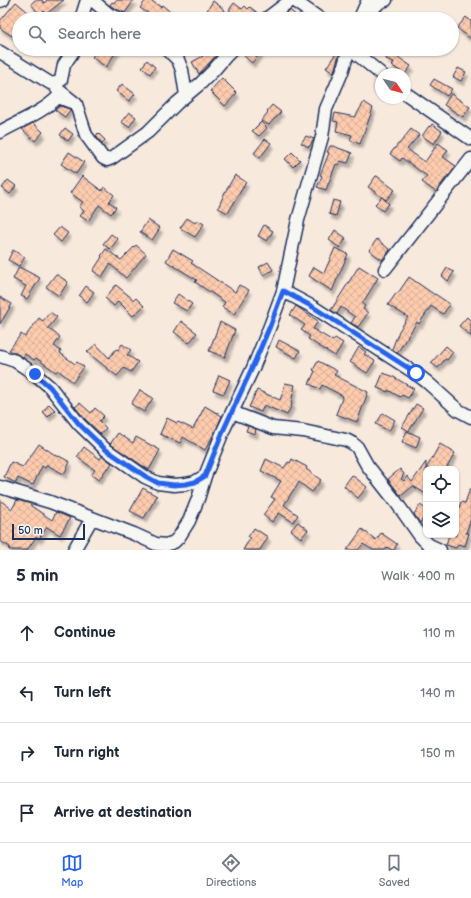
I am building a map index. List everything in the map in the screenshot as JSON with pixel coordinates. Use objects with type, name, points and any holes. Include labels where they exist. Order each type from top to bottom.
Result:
[{"type":"street","points":[[84,12],[87,0]]},
{"type":"street","points":[[92,0],[106,12]]},
{"type":"street","points":[[276,12],[292,0],[310,12]]},
{"type":"street","points":[[362,12],[368,0]]},
{"type":"street","points":[[369,12],[380,2],[386,0]]},
{"type":"street","points":[[0,52],[54,84],[61,80],[64,65],[71,56]]},
{"type":"street","points":[[174,56],[178,60],[182,70],[186,96]]},
{"type":"street","points":[[56,83],[56,89],[76,104],[86,135],[103,158],[107,160],[148,132],[177,103],[201,83],[226,56]]},
{"type":"street","points":[[0,488],[50,502],[134,534],[158,547],[174,542],[179,537],[190,521],[205,476],[224,429],[268,333],[283,291],[298,220],[322,137],[326,109],[342,72],[347,56]]},
{"type":"street","points":[[359,56],[375,69]]},
{"type":"street","points":[[0,132],[40,111],[58,97],[76,104]]},
{"type":"street","points":[[411,97],[471,139]]},
{"type":"street","points":[[385,269],[471,159]]},
{"type":"street","points":[[283,291],[313,307],[416,373],[458,410],[471,417]]},
{"type":"street","points":[[0,356],[15,361],[35,374],[50,387],[79,424],[105,449],[145,476],[158,483],[174,485],[195,482],[205,476]]},
{"type":"street","points":[[232,412],[273,428],[346,440],[352,443],[357,447],[366,465],[396,502],[420,536],[429,545],[440,550]]},
{"type":"street","points":[[74,550],[92,518]]},
{"type":"street","points":[[179,537],[180,550]]},
{"type":"building","points":[[35,0],[42,0],[44,3],[47,0],[64,0],[49,12],[38,12],[31,4]]},
{"type":"building","points":[[116,0],[134,0],[126,12],[110,5],[112,2],[114,3]]},
{"type":"building","points":[[146,0],[150,0],[161,7],[162,5],[170,12],[146,12],[140,8]]},
{"type":"building","points":[[213,1],[225,10],[224,12],[206,12]]},
{"type":"building","points":[[16,2],[28,12],[12,12],[12,36],[0,28],[0,21]]},
{"type":"building","points":[[234,3],[242,9],[245,6],[248,9],[250,7],[256,12],[232,12],[229,10]]},
{"type":"building","points":[[466,17],[471,21],[471,39],[459,30],[459,26]]},
{"type":"building","points":[[93,56],[113,56],[106,67],[92,57]]},
{"type":"building","points":[[203,56],[216,56],[199,74],[192,62]]},
{"type":"building","points":[[244,56],[258,56],[252,63]]},
{"type":"building","points":[[334,56],[339,56],[333,73],[326,68]]},
{"type":"building","points":[[387,56],[397,56],[411,66],[410,68],[395,68],[392,66],[394,62],[386,59]]},
{"type":"building","points":[[147,60],[155,67],[150,74],[142,67]]},
{"type":"building","points":[[458,68],[466,72],[461,81],[453,77]]},
{"type":"building","points":[[222,78],[237,93],[225,106],[210,91]]},
{"type":"building","points":[[434,79],[452,89],[447,96],[430,85]]},
{"type":"building","points":[[122,84],[135,94],[129,101],[116,91]]},
{"type":"building","points":[[451,94],[470,107],[463,117],[444,105]]},
{"type":"building","points":[[364,102],[373,108],[360,144],[350,140],[352,135],[336,131],[338,122],[333,121],[335,113],[355,117]]},
{"type":"building","points":[[272,105],[281,112],[269,125],[261,121]]},
{"type":"building","points":[[60,106],[70,109],[65,117],[55,110]]},
{"type":"building","points":[[129,112],[136,117],[129,127],[121,122]]},
{"type":"building","points":[[261,122],[267,128],[259,136],[252,131]]},
{"type":"building","points":[[33,123],[43,132],[35,141],[22,129]]},
{"type":"building","points":[[432,124],[442,131],[434,144],[422,136]]},
{"type":"building","points":[[65,128],[73,134],[68,141],[60,135]]},
{"type":"building","points":[[411,129],[419,135],[407,149],[425,162],[438,143],[448,150],[443,157],[456,166],[436,192],[422,182],[427,176],[402,158],[400,161],[390,154]]},
{"type":"building","points":[[98,133],[105,140],[102,144],[96,136]]},
{"type":"building","points":[[306,136],[314,139],[309,147],[301,143]]},
{"type":"building","points":[[265,139],[271,143],[260,158],[254,153]]},
{"type":"building","points":[[330,146],[352,153],[348,163],[340,161],[338,165],[336,164],[326,190],[317,187],[322,176],[320,175],[329,153],[327,152]]},
{"type":"building","points":[[69,152],[84,162],[76,174],[61,164]]},
{"type":"building","points":[[292,152],[300,160],[293,167],[285,159]]},
{"type":"building","points":[[235,175],[246,182],[228,213],[218,208]]},
{"type":"building","points":[[82,176],[102,191],[104,187],[114,195],[109,202],[116,207],[111,214],[99,205],[88,221],[80,216],[84,211],[79,207],[83,202],[70,193]]},
{"type":"building","points":[[376,176],[395,190],[386,200],[368,187]]},
{"type":"building","points":[[8,180],[16,186],[10,194],[2,188]]},
{"type":"building","points":[[382,197],[389,204],[383,211],[375,204]]},
{"type":"building","points":[[333,200],[340,202],[336,216],[329,214]]},
{"type":"building","points":[[187,218],[195,223],[197,220],[204,224],[195,237],[180,228]]},
{"type":"building","points":[[148,220],[160,228],[152,240],[140,232]]},
{"type":"building","points":[[264,225],[273,231],[267,241],[258,236]]},
{"type":"building","points":[[60,227],[68,233],[61,242],[53,235]]},
{"type":"building","points":[[335,230],[346,238],[340,248],[329,240]]},
{"type":"building","points":[[111,234],[118,239],[110,249],[103,244]]},
{"type":"building","points":[[377,239],[390,250],[382,260],[369,250]]},
{"type":"building","points":[[136,245],[146,254],[126,278],[110,264],[102,277],[93,271],[106,249],[121,260]]},
{"type":"building","points":[[335,248],[348,254],[332,291],[309,276],[314,267],[324,273]]},
{"type":"building","points":[[173,249],[193,261],[191,263],[235,292],[239,285],[249,290],[234,314],[222,307],[225,302],[195,282],[197,280],[166,261]]},
{"type":"building","points":[[13,250],[25,257],[19,266],[8,260]]},
{"type":"building","points":[[268,262],[273,270],[263,275],[259,267]]},
{"type":"building","points":[[359,266],[378,278],[362,304],[365,306],[363,309],[368,313],[358,327],[351,323],[355,317],[341,307],[337,314],[331,310]]},
{"type":"building","points":[[19,267],[40,278],[27,299],[21,296],[26,286],[13,279]]},
{"type":"building","points":[[447,268],[454,272],[448,281],[442,276]]},
{"type":"building","points":[[56,274],[68,282],[59,296],[46,287]]},
{"type":"building","points":[[409,277],[450,304],[443,314],[431,306],[419,324],[417,322],[397,353],[392,349],[399,331],[408,317],[388,305]]},
{"type":"building","points":[[116,285],[134,300],[136,298],[144,306],[133,316],[118,301],[114,306],[105,298]]},
{"type":"building","points":[[86,286],[94,292],[87,302],[79,296]]},
{"type":"building","points":[[178,294],[192,304],[187,311],[172,303]]},
{"type":"building","points":[[0,297],[12,304],[0,324]]},
{"type":"building","points":[[296,306],[318,321],[313,329],[333,341],[335,338],[343,343],[335,356],[308,339],[310,336],[301,330],[305,325],[290,315]]},
{"type":"building","points":[[50,312],[57,317],[48,328],[60,337],[54,346],[61,351],[60,353],[75,364],[77,362],[84,367],[73,382],[58,370],[56,372],[36,358],[34,360],[25,354],[23,357],[9,350],[21,334],[25,337],[39,318],[43,321]]},
{"type":"building","points":[[467,317],[471,321],[471,336],[459,326]]},
{"type":"building","points":[[181,321],[197,333],[189,343],[174,332]]},
{"type":"building","points":[[220,322],[235,330],[225,357],[209,351]]},
{"type":"building","points":[[279,340],[300,351],[296,358],[276,347]]},
{"type":"building","points":[[96,344],[109,358],[122,344],[131,350],[127,355],[138,362],[131,372],[124,368],[117,376],[87,352]]},
{"type":"building","points":[[446,346],[453,352],[438,368],[431,363]]},
{"type":"building","points":[[359,347],[366,352],[364,354],[375,361],[367,373],[350,362]]},
{"type":"building","points":[[318,361],[337,371],[334,375],[368,392],[357,422],[336,414],[343,396],[322,385],[320,389],[309,384],[315,371],[313,370]]},
{"type":"building","points":[[383,373],[392,376],[414,389],[408,398],[402,395],[400,397],[388,390],[388,392],[377,388]]},
{"type":"building","points":[[219,375],[230,380],[224,394],[213,390]]},
{"type":"building","points":[[285,383],[295,385],[292,404],[287,415],[264,405],[261,412],[249,407],[257,390],[280,400]]},
{"type":"building","points":[[140,390],[153,398],[144,412],[131,404]]},
{"type":"building","points":[[80,403],[91,413],[95,408],[104,416],[99,421],[106,428],[101,434],[75,407]]},
{"type":"building","points":[[49,404],[55,410],[48,417],[43,412]]},
{"type":"building","points":[[416,404],[423,408],[409,431],[402,427]]},
{"type":"building","points":[[205,406],[222,416],[205,450],[183,437],[180,443],[160,434],[167,418],[193,429]]},
{"type":"building","points":[[383,413],[395,420],[389,431],[376,424]]},
{"type":"building","points":[[248,426],[256,429],[255,434],[246,431]]},
{"type":"building","points":[[407,431],[420,437],[416,448],[402,442]]},
{"type":"building","points":[[118,433],[133,443],[136,437],[160,450],[149,470],[110,444]]},
{"type":"building","points":[[39,444],[58,457],[59,456],[70,462],[64,474],[47,465],[45,468],[42,466],[33,485],[18,478],[16,483],[4,477],[11,462],[23,467]]},
{"type":"building","points":[[440,444],[455,453],[448,466],[428,466]]},
{"type":"building","points":[[84,447],[100,459],[102,456],[112,463],[99,480],[91,475],[95,470],[77,457]]},
{"type":"building","points":[[266,459],[284,468],[292,459],[307,467],[306,469],[321,480],[312,492],[299,482],[294,489],[284,505],[298,515],[293,522],[279,513],[272,522],[263,515],[275,499],[271,497],[281,481],[261,471]]},
{"type":"building","points":[[423,466],[423,492],[413,486],[401,496],[388,479],[400,469],[404,474],[401,479],[404,481],[407,476],[412,482]]},
{"type":"building","points":[[352,475],[367,487],[358,498],[344,486]]},
{"type":"building","points":[[143,488],[157,496],[144,518],[130,511]]},
{"type":"building","points":[[471,489],[471,518],[466,533],[469,533],[465,546],[458,544],[456,548],[446,545],[448,538],[459,538],[459,508],[461,502],[465,503]]},
{"type":"building","points":[[0,500],[12,509],[17,500],[31,504],[31,506],[52,520],[56,512],[70,518],[60,535],[47,527],[39,539],[36,537],[27,550],[9,550],[10,547],[0,541]]},
{"type":"building","points":[[420,505],[423,507],[423,518],[420,523],[414,514]]},
{"type":"building","points":[[298,522],[308,530],[301,538],[291,530]]},
{"type":"building","points":[[254,528],[268,537],[260,550],[243,550],[250,538],[248,537]]},
{"type":"building","points":[[362,529],[376,540],[381,533],[397,544],[394,550],[387,547],[385,550],[373,550],[363,544],[358,550],[347,550]]},
{"type":"route","points":[[35,374],[50,387],[79,424],[105,449],[158,483],[174,485],[195,482],[205,476],[224,429],[270,326],[283,291],[313,307],[416,373]]}]
